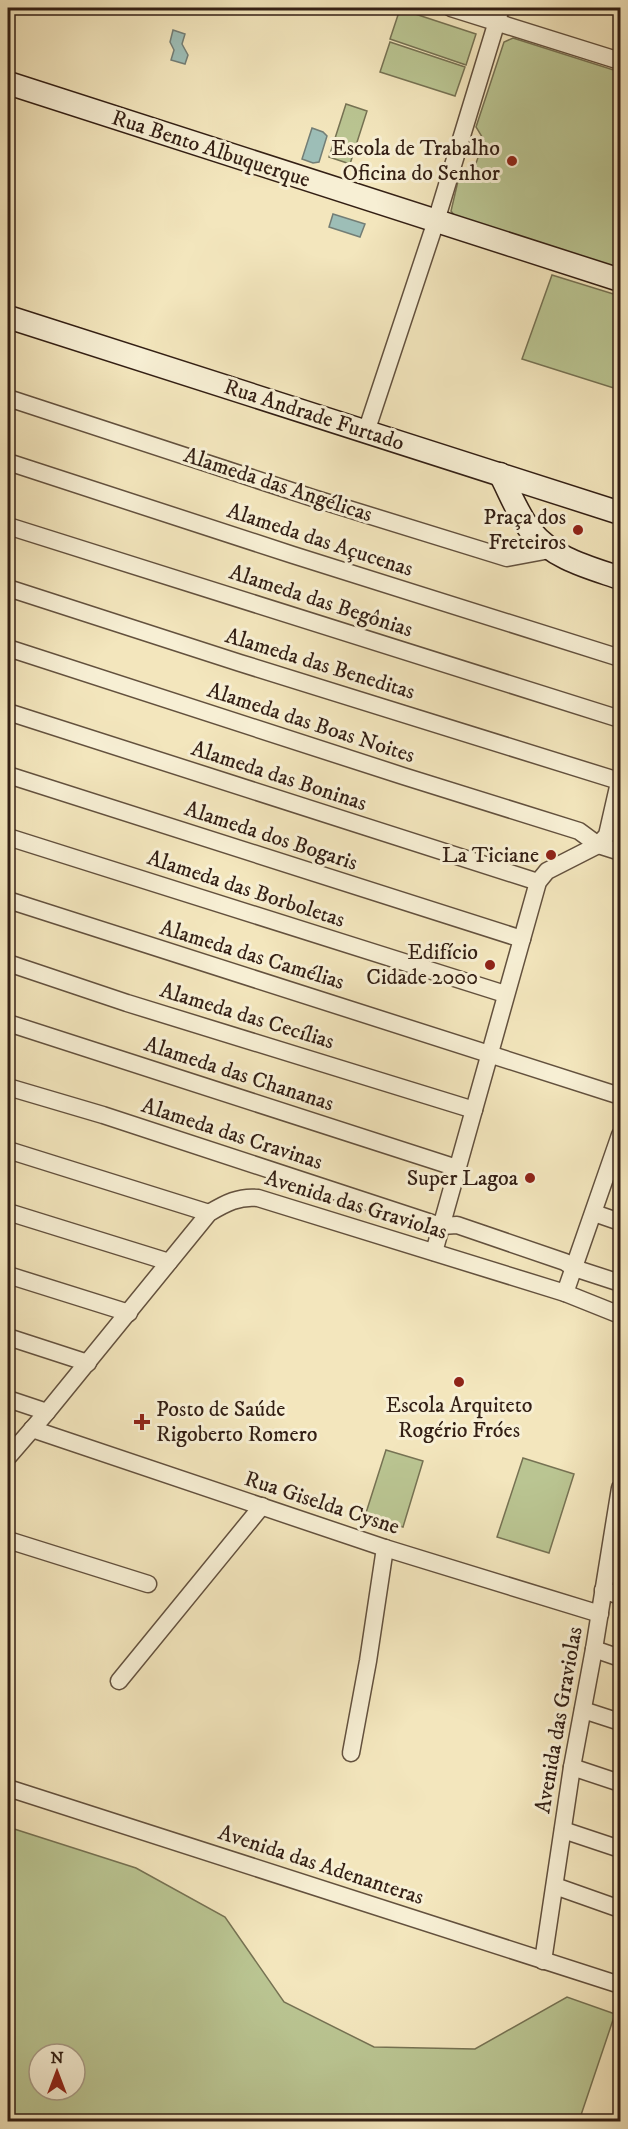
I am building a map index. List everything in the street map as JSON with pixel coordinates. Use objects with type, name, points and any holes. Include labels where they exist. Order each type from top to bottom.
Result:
[{"type":"street","points":[[451,8],[499,15],[621,61]]},
{"type":"street","points":[[366,432],[436,221],[499,15]]},
{"type":"street","name":"Rua Bento Albuquerque","points":[[8,83],[621,280]]},
{"type":"street","name":"Rua Andrade Furtado","points":[[8,317],[621,513]]},
{"type":"street","name":"Alameda das Angélicas","points":[[8,398],[313,498],[507,558],[550,550]]},
{"type":"street","name":"Alameda das Açucenas","points":[[8,462],[286,553],[621,658]]},
{"type":"street","points":[[500,474],[530,531],[550,550],[569,560],[621,578]]},
{"type":"street","name":"Alameda das Begônias","points":[[8,526],[621,719]]},
{"type":"street","name":"Alameda das Beneditas","points":[[8,588],[229,660],[620,780]]},
{"type":"street","name":"Alameda das Boas Noites","points":[[8,648],[579,831],[598,844],[621,852]]},
{"type":"street","name":"Alameda das Boninas","points":[[8,712],[538,882]]},
{"type":"street","name":"Alameda dos Bogaris","points":[[8,775],[522,939]]},
{"type":"street","points":[[434,1252],[538,882],[548,871],[598,844],[607,835],[620,780]]},
{"type":"street","name":"Alameda das Borboletas","points":[[8,837],[505,994]]},
{"type":"street","name":"Alameda das Camélias","points":[[8,900],[621,1096]]},
{"type":"street","name":"Alameda das Cecílias","points":[[8,963],[127,1003],[474,1110]]},
{"type":"street","name":"Alameda das Chananas","points":[[8,1023],[457,1168]]},
{"type":"street","name":"Alameda das Cravinas","points":[[8,1087],[103,1115],[441,1226],[457,1225],[621,1283]]},
{"type":"street","points":[[565,1293],[617,1156],[621,1135]]},
{"type":"street","points":[[8,1150],[209,1213]]},
{"type":"street","name":"Avenida das Graviolas","points":[[8,1457],[88,1363],[209,1213],[232,1200],[258,1198],[565,1293],[621,1315]]},
{"type":"street","points":[[8,1212],[169,1262]]},
{"type":"street","points":[[594,1213],[621,1222]]},
{"type":"street","points":[[8,1275],[129,1313]]},
{"type":"street","points":[[8,1337],[88,1363]]},
{"type":"street","points":[[8,1399],[47,1412]]},
{"type":"street","name":"Rua Giselda Cysne","points":[[32,1430],[385,1548],[600,1614]]},
{"type":"street","name":"Avenida das Graviolas","points":[[543,1960],[572,1767],[603,1590],[616,1536],[621,1488]]},
{"type":"street","points":[[119,1681],[262,1506]]},
{"type":"street","points":[[8,1540],[148,1584]]},
{"type":"street","points":[[351,1753],[385,1548]]},
{"type":"street","points":[[603,1590],[621,1596]]},
{"type":"street","points":[[594,1649],[621,1658]]},
{"type":"street","points":[[583,1710],[621,1722]]},
{"type":"street","points":[[572,1767],[621,1783]]},
{"type":"street","name":"Avenida das Adenanteras","points":[[8,1788],[621,1985]]},
{"type":"street","points":[[563,1830],[621,1848]]},
{"type":"street","points":[[555,1886],[621,1909]]},
{"type":"green space","points":[[400,9],[476,34],[466,65],[390,39]]},
{"type":"green space","points":[[513,38],[620,72],[620,270],[454,215],[451,211],[458,181],[472,175],[484,140],[476,127],[504,42]]},
{"type":"green space","points":[[390,42],[465,67],[455,96],[380,72]]},
{"type":"green space","points":[[346,104],[367,111],[350,164],[329,157]]},
{"type":"green space","points":[[552,275],[620,296],[620,390],[522,359]]},
{"type":"green space","points":[[386,1450],[423,1461],[403,1527],[365,1516]]},
{"type":"green space","points":[[523,1458],[574,1474],[549,1553],[497,1537]]},
{"type":"green space","points":[[8,1827],[136,1868],[225,1917],[284,2002],[374,2047],[475,2049],[567,1997],[615,2014],[579,2121],[8,2121]]},
{"type":"water","points":[[173,30],[185,34],[182,44],[188,55],[185,64],[171,60],[174,50],[170,42]]},
{"type":"water","points":[[312,128],[327,136],[319,162],[313,163],[302,159]]},
{"type":"water","points":[[333,214],[365,224],[360,237],[329,227]]},
{"type":"place","name":"Escola de Trabalho Oficina do Senhor","points":[[512,161]]},
{"type":"place","name":"Praça dos Freteiros","points":[[578,530]]},
{"type":"place","name":"La Ticiane","points":[[551,855]]},
{"type":"place","name":"Edifício Cidade 2000","points":[[490,965]]},
{"type":"place","name":"Super Lagoa","points":[[530,1178]]},
{"type":"place","name":"Escola Arquiteto Rogério Fróes","points":[[459,1382]]},
{"type":"place","name":"Posto de Saúde Rigoberto Romero","points":[[142,1422]]}]
